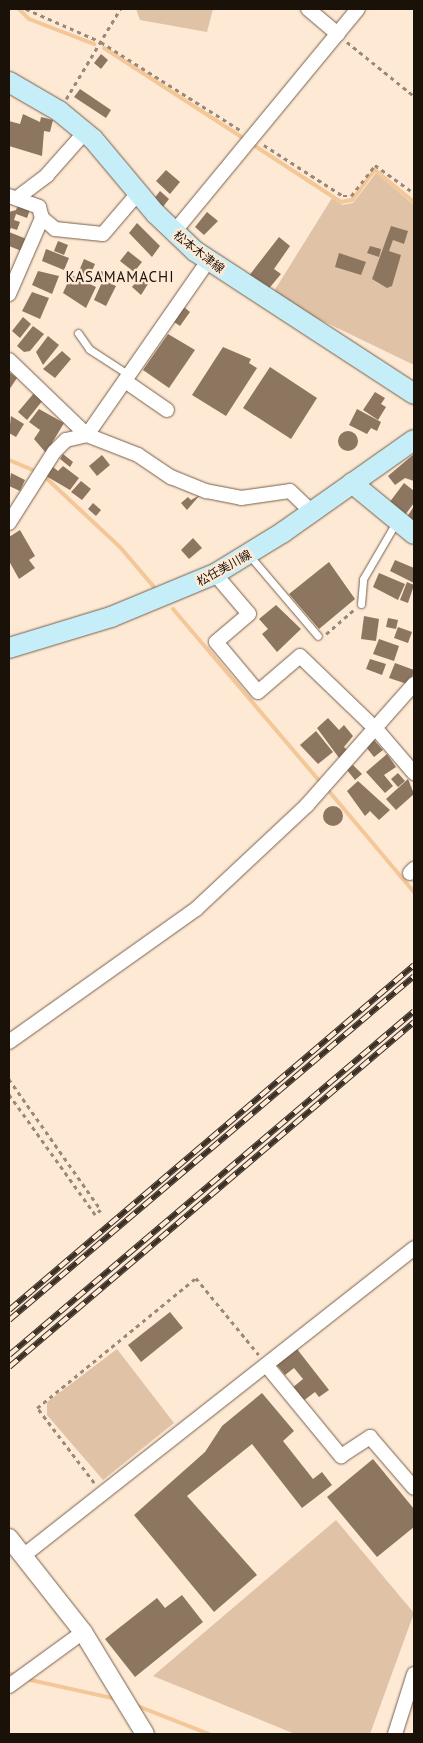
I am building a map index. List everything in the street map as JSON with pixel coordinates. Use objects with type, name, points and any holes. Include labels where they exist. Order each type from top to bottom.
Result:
[{"type":"main road","name":"松本木津線","points":[[9,82],[59,111],[85,132],[174,232],[208,261],[414,394]]},
{"type":"main road","name":"松任美川線","points":[[9,648],[111,617],[215,574],[249,555],[414,440]]},
{"type":"main road","points":[[352,483],[414,534]]},
{"type":"street","points":[[308,9],[338,34]]},
{"type":"street","points":[[174,232],[358,9]]},
{"type":"street","points":[[13,197],[47,175],[85,132]]},
{"type":"street","points":[[13,197],[39,207],[42,218],[56,229],[103,234],[138,193]]},
{"type":"street","points":[[9,294],[42,218]]},
{"type":"street","points":[[9,523],[54,452],[66,440],[88,435],[208,261]]},
{"type":"street","points":[[9,360],[88,435],[138,455],[171,477],[206,491],[241,498],[290,491],[311,511]]},
{"type":"street","points":[[127,378],[167,410]]},
{"type":"street","points":[[215,574],[249,614],[216,642],[258,692],[300,656],[377,730],[414,773]]},
{"type":"street","points":[[9,1042],[196,908],[307,805],[377,730],[414,684]]},
{"type":"street","points":[[23,1556],[267,1366],[414,1248]]},
{"type":"street","points":[[267,1366],[341,1456],[370,1437],[414,1488]]},
{"type":"street","points":[[9,1538],[83,1632],[145,1734]]},
{"type":"street","points":[[12,1685],[28,1670],[83,1632]]},
{"type":"street","points":[[395,1734],[414,1674]]},
{"type":"lane","points":[[78,333],[89,349],[127,378]]},
{"type":"lane","points":[[360,604],[363,579],[395,524]]},
{"type":"lane","points":[[249,555],[318,636]]},
{"type":"path","points":[[26,9],[101,42]]},
{"type":"path","points":[[59,111],[120,9]]},
{"type":"path","points":[[338,34],[414,96]]},
{"type":"path","points":[[318,636],[323,636],[360,604]]},
{"type":"path","points":[[9,1079],[101,1210],[95,1215],[9,1095]]},
{"type":"path","points":[[103,1494],[37,1408],[196,1278],[267,1366]]},
{"type":"shaded area","points":[[136,9],[213,9],[207,32],[140,20]]},
{"type":"shaded area","points":[[376,173],[414,205],[414,365],[271,296],[332,198],[342,205],[353,203]]},
{"type":"shaded area","points":[[117,1349],[174,1423],[103,1480],[47,1415],[47,1402]]},
{"type":"shaded area","points":[[336,1520],[414,1613],[370,1734],[295,1734],[153,1676]]},
{"type":"building","points":[[101,54],[108,60],[101,69],[94,63]]},
{"type":"building","points":[[80,89],[111,110],[106,118],[74,97]]},
{"type":"building","points":[[23,114],[40,122],[41,117],[53,120],[50,132],[44,131],[42,156],[9,146],[9,121],[20,124]]},
{"type":"building","points":[[166,170],[180,182],[170,194],[156,181]]},
{"type":"building","points":[[160,191],[169,199],[162,208],[153,200]]},
{"type":"building","points":[[19,203],[31,207],[27,218],[16,214],[14,220],[20,222],[17,230],[11,228],[9,232],[9,212],[16,210]]},
{"type":"building","points":[[207,212],[218,221],[204,235],[195,227]]},
{"type":"building","points":[[137,223],[160,246],[152,257],[129,233]]},
{"type":"building","points":[[391,226],[408,231],[404,244],[393,240],[389,251],[401,255],[392,286],[387,288],[372,279]]},
{"type":"building","points":[[9,232],[29,240],[24,252],[9,246]]},
{"type":"building","points":[[279,237],[290,246],[274,269],[281,274],[266,292],[248,277]]},
{"type":"building","points":[[58,241],[68,245],[64,255],[54,251]]},
{"type":"building","points":[[370,246],[381,249],[379,257],[367,253]]},
{"type":"building","points":[[46,249],[69,258],[64,270],[42,261]]},
{"type":"building","points":[[128,251],[142,262],[134,272],[120,261]]},
{"type":"building","points":[[339,253],[366,262],[361,275],[335,267]]},
{"type":"building","points":[[84,259],[95,264],[88,280],[77,276]]},
{"type":"building","points":[[38,271],[59,276],[52,294],[32,285]]},
{"type":"building","points":[[101,271],[106,273],[101,283],[96,280]]},
{"type":"building","points":[[71,275],[96,287],[86,308],[63,293]]},
{"type":"building","points":[[139,278],[148,284],[141,295],[132,287]]},
{"type":"building","points":[[103,280],[116,286],[106,306],[94,300]]},
{"type":"building","points":[[32,292],[49,298],[40,319],[22,311]]},
{"type":"building","points":[[184,307],[190,312],[180,326],[174,322]]},
{"type":"building","points":[[23,317],[31,324],[20,338],[12,331]]},
{"type":"building","points":[[33,326],[44,334],[30,351],[24,352],[17,346]]},
{"type":"building","points":[[168,334],[195,350],[169,388],[143,370]]},
{"type":"building","points":[[48,336],[59,345],[43,365],[36,352]]},
{"type":"building","points":[[223,347],[251,359],[249,363],[257,368],[226,416],[192,395]]},
{"type":"building","points":[[62,351],[71,359],[55,378],[43,369]]},
{"type":"building","points":[[270,367],[317,398],[291,439],[243,408]]},
{"type":"building","points":[[9,372],[17,378],[9,390]]},
{"type":"building","points":[[375,392],[385,398],[381,404],[386,407],[378,420],[363,410]]},
{"type":"building","points":[[34,393],[43,400],[27,420],[18,412]]},
{"type":"building","points":[[39,409],[64,423],[46,453],[34,439],[40,430],[29,422]]},
{"type":"building","points":[[357,409],[381,422],[377,431],[371,428],[367,434],[349,425]]},
{"type":"building","points":[[11,416],[24,424],[16,437],[9,433]]},
{"type":"building","points":[[348,431],[355,434],[358,441],[355,448],[348,451],[341,448],[338,441],[341,434]]},
{"type":"building","points":[[63,454],[73,462],[70,467],[60,459]]},
{"type":"building","points":[[414,454],[414,481],[405,478],[395,485],[388,476]]},
{"type":"building","points":[[102,455],[110,465],[97,476],[89,466]]},
{"type":"building","points":[[63,466],[79,478],[70,490],[46,476],[53,467],[58,471]]},
{"type":"building","points":[[11,473],[25,480],[20,491],[9,486]]},
{"type":"building","points":[[81,481],[91,489],[82,500],[71,492]]},
{"type":"building","points":[[404,483],[414,491],[414,503],[405,515],[389,503]]},
{"type":"building","points":[[200,495],[187,510],[181,503],[188,497],[191,500]]},
{"type":"building","points":[[93,503],[101,510],[96,516],[88,509]]},
{"type":"building","points":[[414,506],[414,522],[407,517]]},
{"type":"building","points":[[20,530],[35,556],[29,560],[35,568],[19,579],[9,561],[9,537]]},
{"type":"building","points":[[193,538],[202,548],[189,559],[181,550]]},
{"type":"building","points":[[395,560],[414,568],[414,583],[390,571]]},
{"type":"building","points":[[329,562],[355,599],[319,629],[289,594]]},
{"type":"building","points":[[379,573],[405,584],[398,600],[373,587]]},
{"type":"building","points":[[407,582],[414,585],[408,603],[400,600]]},
{"type":"building","points":[[276,605],[301,629],[277,652],[262,634],[268,629],[259,619]]},
{"type":"building","points":[[364,616],[379,619],[376,641],[361,639]]},
{"type":"building","points":[[388,618],[398,620],[396,629],[386,627]]},
{"type":"building","points":[[398,627],[412,632],[408,643],[394,638]]},
{"type":"building","points":[[379,639],[399,646],[394,661],[373,654]]},
{"type":"building","points":[[370,659],[386,664],[382,675],[366,669]]},
{"type":"building","points":[[395,663],[414,670],[410,685],[389,678]]},
{"type":"building","points":[[328,718],[339,730],[344,725],[353,736],[344,747],[351,754],[342,762],[317,728]]},
{"type":"building","points":[[316,731],[333,752],[318,764],[300,745]]},
{"type":"building","points":[[374,740],[383,750],[374,757],[366,747]]},
{"type":"building","points":[[387,754],[396,767],[384,775],[393,786],[385,793],[366,772]]},
{"type":"building","points":[[353,765],[362,774],[355,780],[347,770]]},
{"type":"building","points":[[398,773],[405,781],[398,787],[391,779]]},
{"type":"building","points":[[408,779],[414,794],[396,810],[386,799]]},
{"type":"building","points":[[358,781],[390,810],[379,820],[370,811],[365,816],[347,791]]},
{"type":"building","points":[[329,806],[337,806],[343,812],[343,820],[337,826],[329,826],[323,820],[323,812]]},
{"type":"building","points":[[170,1312],[183,1328],[141,1362],[128,1345]]},
{"type":"building","points":[[297,1349],[329,1390],[319,1397],[315,1392],[303,1401],[292,1388],[303,1379],[294,1368],[285,1375],[277,1365]]},
{"type":"building","points":[[262,1393],[294,1431],[283,1441],[313,1479],[322,1472],[332,1485],[302,1508],[252,1444],[187,1496],[257,1575],[214,1612],[134,1515],[205,1452],[222,1426]]},
{"type":"building","points":[[373,1459],[414,1509],[414,1527],[377,1557],[327,1497]]},
{"type":"building","points":[[182,1595],[203,1622],[135,1677],[105,1639],[157,1598],[165,1608]]},
{"type":"waterway","points":[[19,9],[29,19],[94,44]]},
{"type":"waterway","points":[[104,48],[246,140]]},
{"type":"waterway","points":[[255,146],[341,202],[352,200],[375,170],[414,202]]},
{"type":"waterway","points":[[9,460],[35,471]]},
{"type":"waterway","points":[[44,476],[120,547],[154,587]]},
{"type":"waterway","points":[[173,609],[321,783]]},
{"type":"waterway","points":[[328,790],[414,892]]},
{"type":"waterway","points":[[9,1673],[17,1676]]},
{"type":"waterway","points":[[26,1679],[116,1699]]},
{"type":"waterway","points":[[135,1705],[209,1734]]},
{"type":"railway","points":[[9,1310],[414,965]]},
{"type":"railway","points":[[9,1320],[414,976]]},
{"type":"railway","points":[[9,1355],[414,1011]]},
{"type":"railway","points":[[9,1367],[414,1022]]},
{"type":"district","name":"KASAMAMACHI","points":[[120,277]]}]
